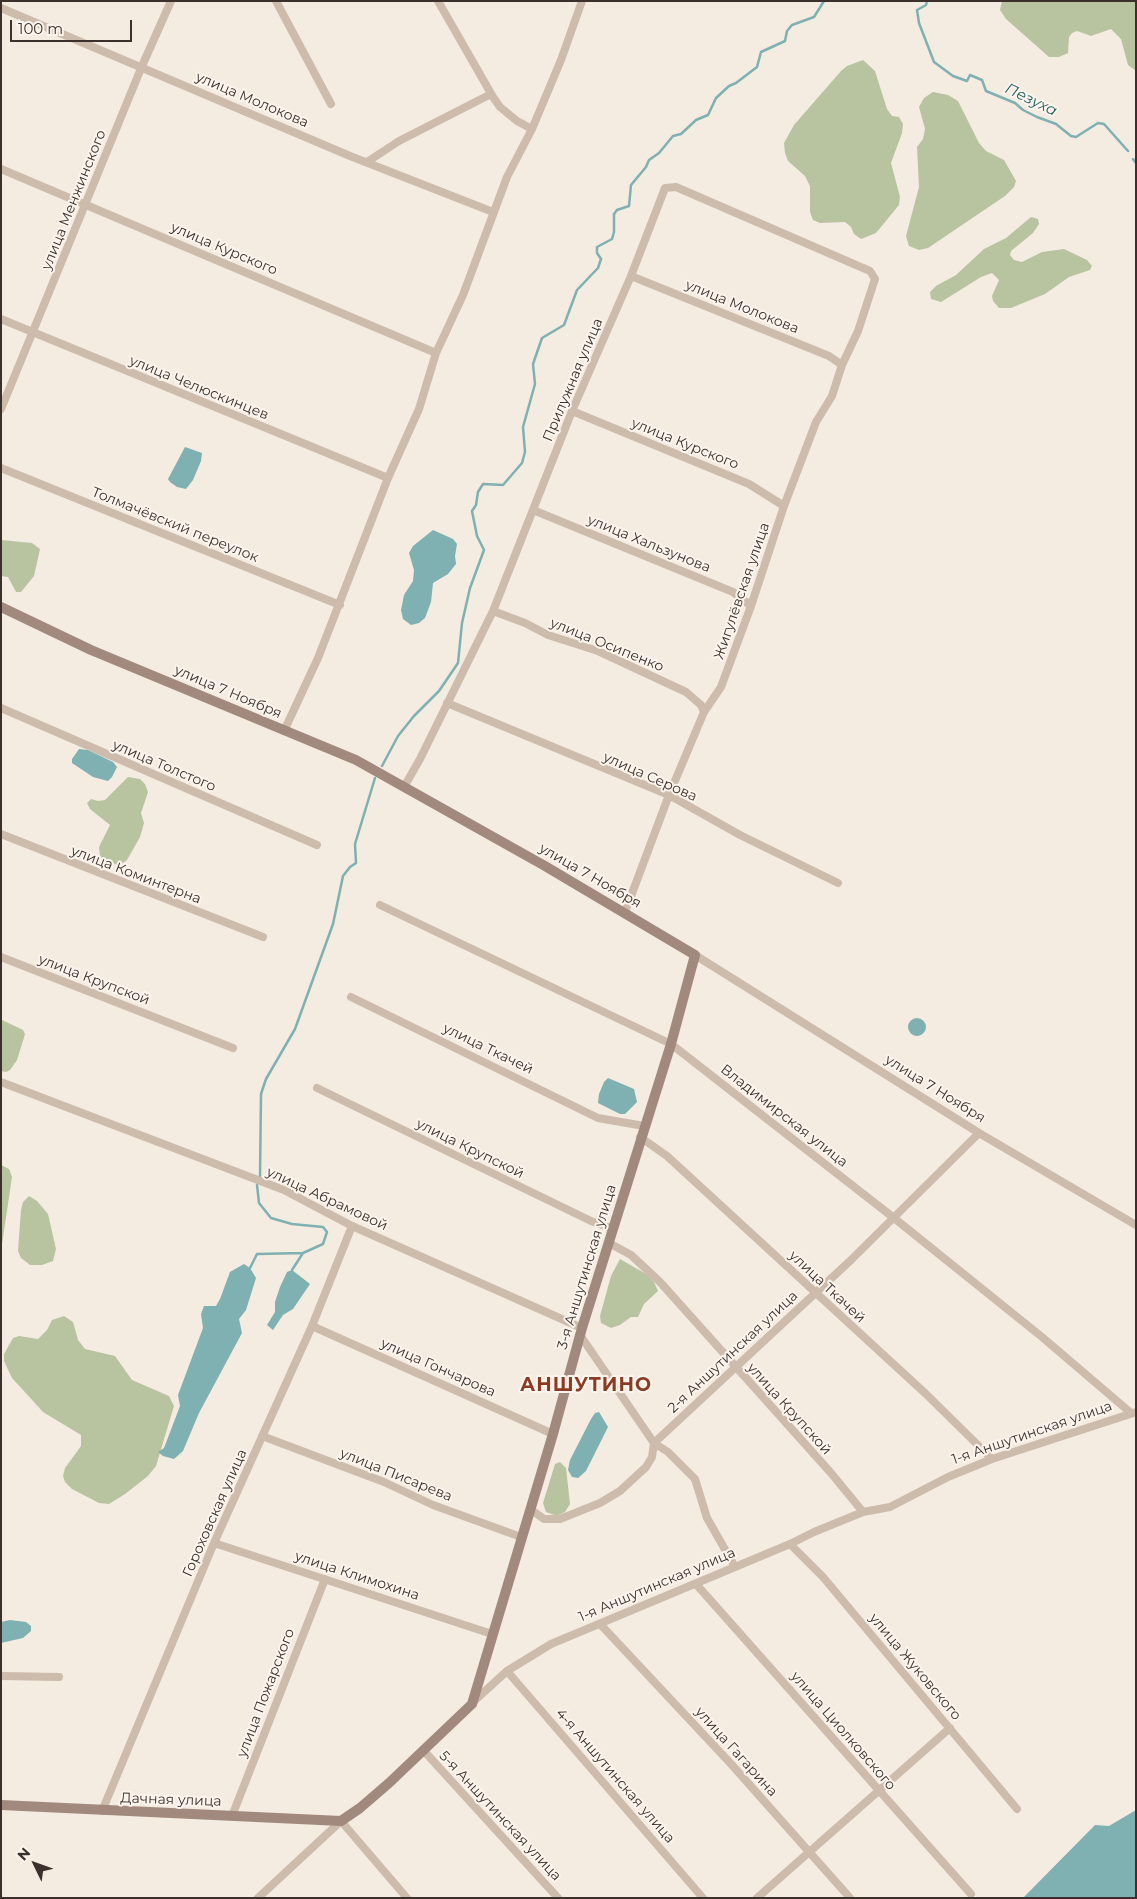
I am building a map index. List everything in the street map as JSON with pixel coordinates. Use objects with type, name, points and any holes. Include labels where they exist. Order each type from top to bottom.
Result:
[{"type":"street","name":"улица Менжинского","points":[[1,410],[142,66],[171,1]]},
{"type":"street","points":[[276,1],[331,104]]},
{"type":"street","points":[[438,1],[500,107],[517,121],[532,129]]},
{"type":"street","points":[[284,731],[340,605],[388,478],[418,409],[436,353],[463,295],[506,177],[532,129],[562,60],[582,1]]},
{"type":"street","name":"улица Молокова","points":[[1,8],[367,162],[494,212]]},
{"type":"street","points":[[367,162],[399,141],[491,94]]},
{"type":"street","name":"улица Курского","points":[[1,169],[436,353]]},
{"type":"street","name":"Прилужная улица","points":[[404,787],[493,611],[572,411],[631,276],[663,192],[670,186],[861,267],[874,276]]},
{"type":"street","name":"улица Молокова","points":[[631,276],[829,356],[842,365]]},
{"type":"street","name":"Жигулёвская улица","points":[[624,912],[669,795],[704,712],[721,687],[752,606],[784,506],[816,422],[832,396],[842,365],[858,331],[874,276]]},
{"type":"street","name":"улица Челюскинцев","points":[[1,319],[388,478]]},
{"type":"street","name":"улица Курского","points":[[572,411],[661,450],[748,484],[784,506]]},
{"type":"street","name":"Толмачёвский переулок","points":[[1,468],[340,605]]},
{"type":"street","name":"улица Хальзунова","points":[[533,510],[733,592],[752,606]]},
{"type":"street","name":"улица 7 Ноября","points":[[1,607],[91,650],[356,760],[695,954],[979,1133],[1136,1225]]},
{"type":"street","name":"улица Осипенко","points":[[493,611],[525,622],[548,635],[598,651],[686,692],[701,705],[704,712]]},
{"type":"street","name":"улица Серова","points":[[447,703],[669,795],[740,835],[838,883]]},
{"type":"street","name":"улица Толстого","points":[[1,708],[317,845]]},
{"type":"street","name":"улица Коминтерна","points":[[1,834],[263,937]]},
{"type":"street","name":"Владимирская улица","points":[[380,905],[671,1044],[894,1218],[1133,1412]]},
{"type":"street","name":"3-я Аншутинская улица","points":[[472,1704],[553,1434],[581,1332],[640,1137],[671,1044],[695,954]]},
{"type":"street","name":"улица Крупской","points":[[1,957],[233,1048]]},
{"type":"street","name":"улица Ткачей","points":[[351,996],[598,1118],[644,1126]]},
{"type":"street","name":"улица Абрамовой","points":[[1,1082],[284,1190],[352,1226],[581,1332]]},
{"type":"street","name":"улица Крупской","points":[[317,1088],[591,1221],[614,1228]]},
{"type":"street","name":"2-я Аншутинская улица","points":[[654,1443],[816,1293],[979,1133]]},
{"type":"street","name":"улица Ткачей","points":[[640,1137],[666,1156],[816,1293],[970,1436],[992,1459]]},
{"type":"street","name":"Гороховская улица","points":[[102,1811],[214,1543],[312,1326],[352,1226]]},
{"type":"street","name":"улица Крупской","points":[[609,1243],[620,1248],[650,1272],[831,1473],[863,1512]]},
{"type":"street","name":"улица Гончарова","points":[[312,1326],[553,1434]]},
{"type":"street","points":[[581,1332],[654,1443],[668,1452],[696,1479],[708,1518],[735,1566]]},
{"type":"street","name":"1-я Аншутинская улица","points":[[259,1897],[340,1820],[360,1808],[424,1751],[507,1671],[551,1644],[601,1625],[863,1512],[890,1507],[948,1477],[992,1459],[1133,1412]]},
{"type":"street","name":"улица Писарева","points":[[262,1436],[384,1482],[433,1505],[522,1537]]},
{"type":"street","points":[[530,1509],[550,1521],[600,1504],[620,1491],[641,1472],[652,1457],[654,1443]]},
{"type":"street","name":"улица Климохина","points":[[214,1543],[492,1634]]},
{"type":"street","name":"улица Жуковского","points":[[790,1544],[823,1577],[1017,1809]]},
{"type":"street","name":"улица Пожарского","points":[[232,1816],[324,1579]]},
{"type":"street","name":"улица Циолковского","points":[[696,1584],[971,1894]]},
{"type":"street","name":"улица Гагарина","points":[[601,1625],[732,1765],[850,1898]]},
{"type":"street","name":"4-я Аншутинская улица","points":[[507,1671],[703,1898]]},
{"type":"street","points":[[1,1676],[59,1677]]},
{"type":"street","points":[[758,1898],[950,1728]]},
{"type":"street","name":"5-я Аншутинская улица","points":[[424,1751],[558,1898]]},
{"type":"street","name":"Дачная улица","points":[[1,1805],[102,1811],[340,1820]]},
{"type":"street","points":[[340,1820],[407,1898]]},
{"type":"green space","points":[[1002,1],[1136,1],[1136,71],[1128,65],[1121,39],[1111,29],[1091,36],[1077,31],[1072,33],[1069,37],[1068,53],[1059,57],[1049,57],[1006,19],[1000,10]]},
{"type":"green space","points":[[863,60],[875,71],[887,109],[892,116],[899,117],[903,124],[902,133],[891,163],[900,197],[899,205],[876,233],[861,239],[854,234],[851,227],[845,222],[820,223],[813,220],[810,212],[810,186],[805,176],[788,161],[784,143],[794,125],[841,71],[847,66]]},
{"type":"green space","points":[[933,92],[948,95],[958,101],[979,143],[986,151],[1004,160],[1016,181],[1014,187],[1005,196],[928,248],[919,250],[909,246],[906,236],[919,187],[917,147],[923,139],[925,129],[919,107],[924,98]]},
{"type":"green space","points":[[1031,217],[1038,219],[1039,224],[1033,233],[1011,251],[1010,255],[1014,260],[1022,262],[1042,252],[1064,249],[1087,260],[1092,266],[1090,270],[1069,277],[1045,294],[1011,308],[999,308],[993,301],[992,296],[999,280],[992,273],[981,277],[941,302],[931,299],[930,292],[936,286],[956,275],[984,249],[1006,238]]},
{"type":"green space","points":[[1,540],[32,543],[40,549],[34,576],[21,592],[16,592],[8,577],[1,576]]},
{"type":"green space","points":[[128,777],[140,779],[145,784],[148,792],[141,813],[144,823],[140,837],[127,860],[119,866],[100,857],[99,847],[110,825],[90,809],[87,803],[91,799],[105,800]]},
{"type":"green space","points":[[2,1020],[23,1030],[25,1034],[17,1060],[10,1070],[6,1072],[1,1071]]},
{"type":"green space","points":[[1,1165],[9,1169],[12,1177],[1,1251]]},
{"type":"green space","points":[[29,1196],[37,1201],[48,1214],[56,1249],[53,1261],[42,1265],[30,1265],[21,1258],[18,1251],[21,1210],[23,1202]]},
{"type":"green space","points":[[620,1259],[646,1274],[654,1282],[658,1291],[644,1304],[638,1317],[631,1317],[620,1325],[611,1328],[601,1323],[600,1316],[611,1276]]},
{"type":"green space","points":[[64,1316],[73,1322],[78,1340],[85,1349],[115,1356],[132,1380],[169,1396],[174,1406],[156,1466],[148,1476],[109,1504],[99,1503],[72,1489],[65,1482],[63,1476],[65,1468],[81,1446],[81,1435],[43,1412],[12,1378],[4,1361],[4,1354],[13,1338],[19,1336],[38,1339],[47,1330],[52,1320]]},
{"type":"green space","points":[[560,1462],[566,1468],[570,1504],[565,1512],[557,1516],[546,1512],[543,1503],[555,1464]]},
{"type":"water","points":[[185,447],[202,453],[201,461],[193,480],[186,489],[177,487],[168,479]]},
{"type":"water","points":[[433,530],[453,539],[457,544],[456,564],[448,574],[433,583],[431,602],[425,618],[419,623],[411,625],[403,619],[401,610],[404,595],[413,581],[414,570],[409,553],[413,546]]},
{"type":"water","points":[[79,749],[88,750],[113,762],[117,767],[112,777],[108,781],[93,777],[72,763],[72,759]]},
{"type":"water","points":[[917,1018],[923,1021],[926,1027],[923,1033],[917,1036],[911,1033],[908,1027],[911,1021]]},
{"type":"water","points":[[608,1078],[634,1089],[637,1102],[625,1114],[620,1114],[598,1103],[599,1094],[604,1082]]},
{"type":"water","points":[[244,1264],[250,1268],[256,1278],[246,1310],[239,1319],[242,1333],[199,1413],[183,1451],[174,1459],[163,1456],[158,1452],[164,1448],[180,1406],[178,1395],[203,1328],[201,1314],[204,1306],[216,1306],[230,1272]]},
{"type":"water","points":[[292,1270],[310,1284],[293,1309],[283,1315],[273,1330],[267,1325],[275,1312],[275,1302],[280,1287],[287,1272]]},
{"type":"water","points":[[599,1412],[608,1427],[586,1471],[578,1478],[572,1477],[568,1470],[570,1460],[591,1419],[595,1413]]},
{"type":"water","points":[[10,1620],[26,1622],[31,1626],[31,1631],[23,1638],[1,1643],[1,1622]]},
{"type":"water","points":[[1136,1810],[1136,1898],[1023,1898],[1095,1825],[1109,1826]]},
{"type":"waterway","points":[[382,766],[398,736],[414,716],[439,691],[458,663],[462,623],[470,588],[484,550],[477,536],[472,511],[476,505],[478,492],[483,484],[503,485],[522,463],[525,452],[523,427],[535,384],[533,364],[542,338],[564,325],[577,290],[598,268],[601,259],[597,253],[597,247],[612,239],[614,214],[617,210],[629,206],[631,185],[646,167],[649,160],[659,153],[673,136],[681,134],[696,120],[708,115],[716,98],[729,86],[757,67],[761,52],[785,41],[787,31],[792,25],[814,17],[824,1]]},
{"type":"waterway","name":"Пезуха","points":[[927,1],[926,5],[917,10],[919,23],[934,62],[953,76],[967,81],[970,75],[982,80],[986,91],[1015,103],[1023,110],[1037,117],[1056,124],[1071,136],[1076,137],[1098,123],[1104,124],[1128,151]]},
{"type":"waterway","name":"Пезуха","points":[[1133,159],[1136,163]]},
{"type":"waterway","points":[[260,1176],[261,1094],[266,1079],[295,1029],[333,924],[343,876],[356,863],[355,844],[375,778]]},
{"type":"waterway","points":[[257,1185],[259,1203],[271,1218],[292,1224],[323,1227],[327,1232],[323,1244],[303,1253],[292,1270]]},
{"type":"waterway","points":[[250,1268],[257,1254],[303,1253]]},
{"type":"district","name":"АНШУТИНО","points":[[586,1385]]}]
